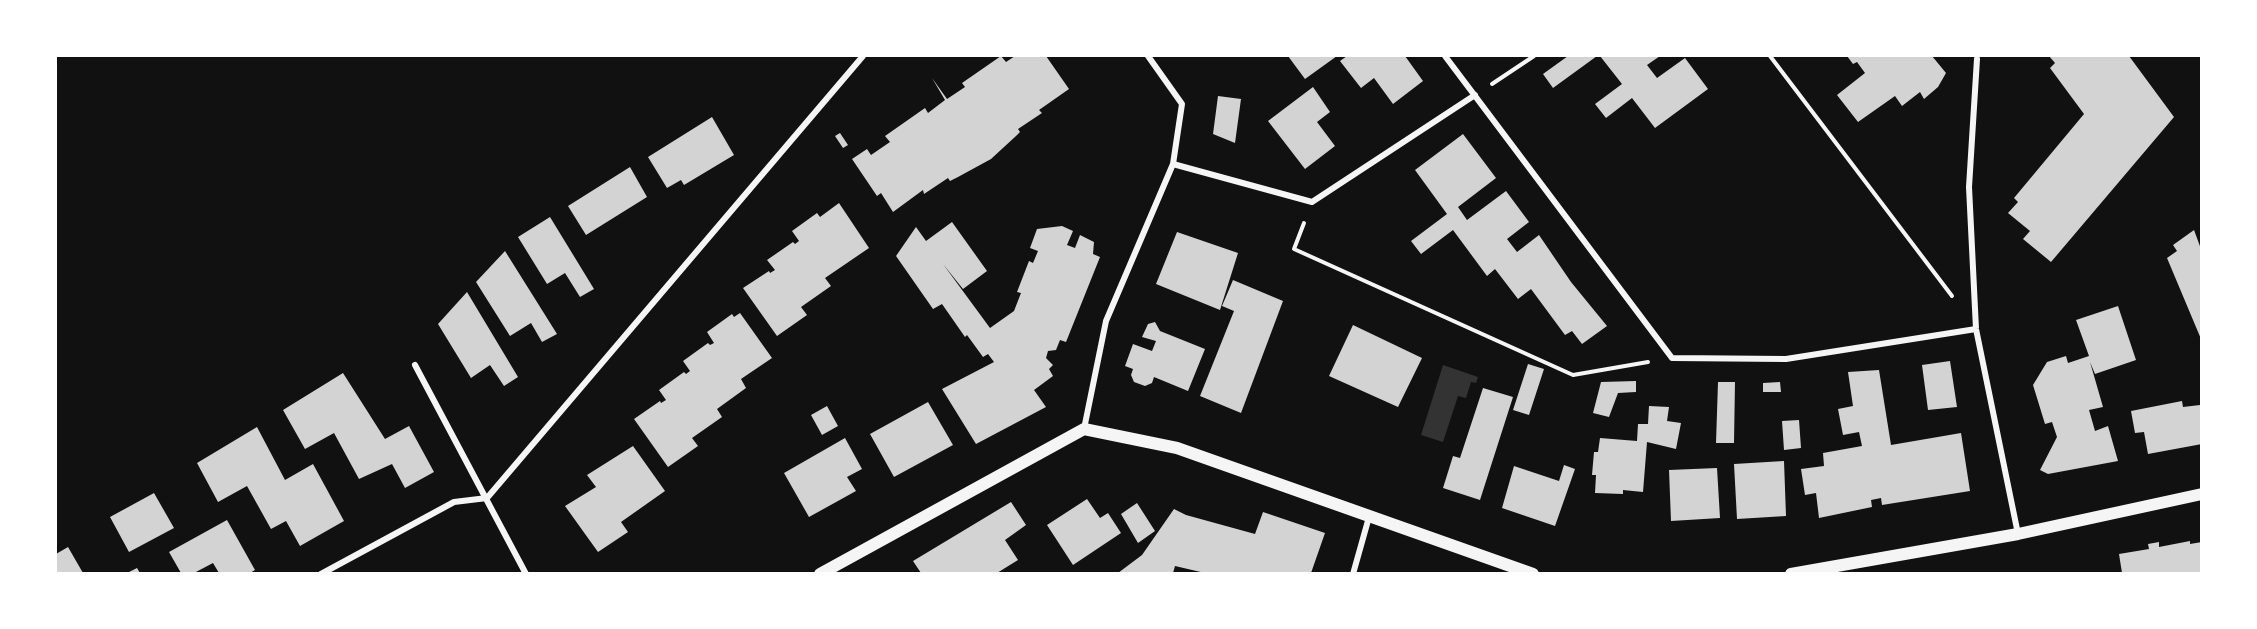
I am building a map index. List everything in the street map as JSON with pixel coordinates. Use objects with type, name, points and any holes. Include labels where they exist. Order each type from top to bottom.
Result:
[{"type":"main road","points":[[820,573],[1084,429],[1177,448],[1533,573]]},
{"type":"main road","points":[[1791,573],[2018,534],[2202,494]]},
{"type":"street","points":[[321,573],[454,502],[487,498],[863,56]]},
{"type":"street","points":[[1084,429],[1106,321],[1173,164],[1182,104],[1149,56]]},
{"type":"street","points":[[1445,56],[1672,358],[1786,360],[1977,329]]},
{"type":"street","points":[[1978,57],[1968,187],[1977,329],[2018,534]]},
{"type":"street","points":[[1173,164],[1312,202],[1475,95]]},
{"type":"street","points":[[415,366],[526,573]]},
{"type":"street","points":[[1353,573],[1369,517]]},
{"type":"path","points":[[1475,95],[1534,56]]},
{"type":"path","points":[[1770,56],[1977,329]]},
{"type":"path","points":[[1312,202],[1294,249],[1573,375],[1672,358]]},
{"type":"shaded area","points":[[1443,365],[1478,377],[1476,383],[1471,382],[1466,398],[1458,396],[1443,442],[1421,435]]},
{"type":"building","points":[[1001,56],[1006,62],[1015,56],[1046,56],[1069,89],[1039,110],[1042,113],[1018,129],[1020,132],[991,159],[950,181],[948,178],[924,194],[923,190],[893,212],[881,193],[877,196],[852,159],[867,149],[871,155],[890,142],[885,136],[925,108],[928,113],[945,100],[932,78],[947,99],[965,87],[962,83]]},
{"type":"building","points":[[1288,56],[1337,56],[1305,79]]},
{"type":"building","points":[[1347,56],[1405,56],[1423,81],[1393,104],[1374,78],[1361,88],[1340,61]]},
{"type":"building","points":[[1568,56],[1597,56],[1553,88],[1543,74]]},
{"type":"building","points":[[1600,56],[1660,56],[1647,65],[1657,78],[1685,58],[1708,89],[1655,128],[1632,98],[1606,118],[1595,104],[1622,84]]},
{"type":"building","points":[[1847,56],[1932,56],[1946,73],[1938,87],[1924,99],[1920,92],[1902,106],[1895,96],[1858,122],[1837,95],[1865,73],[1857,62],[1853,64]]},
{"type":"building","points":[[2049,56],[2129,56],[2174,117],[2051,262],[2023,239],[2030,231],[2008,213],[2018,202],[2014,198],[2084,114],[2050,68],[2055,63]]},
{"type":"building","points":[[1313,87],[1330,112],[1317,122],[1335,146],[1305,169],[1268,121]]},
{"type":"building","points":[[1218,96],[1241,99],[1235,143],[1213,134]]},
{"type":"building","points":[[712,117],[734,155],[684,185],[681,180],[667,188],[648,157]]},
{"type":"building","points":[[840,133],[848,145],[843,148],[835,136]]},
{"type":"building","points":[[1463,134],[1496,178],[1458,207],[1467,220],[1506,191],[1529,222],[1507,239],[1517,252],[1539,235],[1571,282],[1607,326],[1582,344],[1572,331],[1565,335],[1531,289],[1518,299],[1495,269],[1487,276],[1453,230],[1421,254],[1411,241],[1447,214],[1415,170]]},
{"type":"building","points":[[630,167],[647,197],[586,235],[568,206]]},
{"type":"building","points":[[839,203],[869,248],[825,278],[831,286],[801,307],[807,315],[777,336],[743,288],[769,271],[770,273],[775,270],[767,260],[793,242],[795,244],[799,241],[792,231],[817,213],[820,217]]},
{"type":"building","points":[[550,217],[594,289],[580,297],[565,273],[547,284],[518,237]]},
{"type":"building","points":[[952,222],[987,271],[963,289],[943,264],[990,328],[1014,311],[1021,293],[1017,292],[1029,261],[1033,263],[1038,251],[1030,248],[1037,229],[1062,226],[1073,231],[1067,245],[1075,248],[1080,235],[1094,242],[1093,254],[1100,257],[1066,342],[1060,340],[1056,350],[1048,351],[1046,358],[1053,365],[1049,369],[1053,376],[1034,390],[1046,407],[976,444],[942,389],[994,362],[988,354],[983,357],[967,335],[965,337],[942,304],[933,309],[896,256],[916,227],[926,241]]},
{"type":"building","points":[[2194,230],[2201,249],[2201,339],[2167,258],[2177,251],[2173,245]]},
{"type":"building","points":[[1177,232],[1238,253],[1220,310],[1156,284]]},
{"type":"building","points":[[505,251],[557,334],[542,342],[531,323],[510,336],[476,282]]},
{"type":"building","points":[[1233,280],[1283,301],[1241,413],[1200,396],[1234,311],[1222,306]]},
{"type":"building","points":[[467,292],[518,377],[504,386],[490,365],[471,378],[438,324]]},
{"type":"building","points":[[2118,306],[2136,360],[2095,374],[2090,362],[2103,407],[2089,410],[2095,431],[2108,426],[2118,461],[2048,474],[2040,470],[2057,437],[2052,422],[2045,424],[2033,385],[2047,362],[2066,356],[2068,363],[2089,356],[2076,320]]},
{"type":"building","points":[[740,313],[772,358],[741,379],[746,388],[717,409],[722,417],[692,438],[698,446],[668,467],[634,419],[660,401],[661,403],[666,400],[659,390],[684,372],[686,374],[690,371],[683,361],[708,343],[710,345],[714,343],[707,332],[732,314],[734,317]]},
{"type":"building","points":[[1155,322],[1160,331],[1205,349],[1188,391],[1154,377],[1152,383],[1145,386],[1134,382],[1131,375],[1133,369],[1125,366],[1133,344],[1152,351],[1156,341],[1142,337],[1148,324]]},
{"type":"building","points":[[1353,325],[1422,358],[1398,407],[1329,376]]},
{"type":"building","points":[[1950,361],[1957,407],[1928,410],[1922,365]]},
{"type":"building","points":[[1528,364],[1544,369],[1529,415],[1513,410]]},
{"type":"building","points":[[1879,370],[1891,445],[1961,433],[1970,491],[1882,505],[1881,498],[1871,500],[1872,507],[1819,518],[1816,493],[1805,495],[1801,469],[1824,466],[1823,453],[1862,446],[1859,432],[1843,435],[1838,409],[1853,406],[1848,372]]},
{"type":"building","points":[[343,373],[385,439],[409,426],[434,472],[405,488],[392,464],[359,479],[334,433],[305,449],[283,410]]},
{"type":"building","points":[[1636,381],[1636,392],[1618,393],[1609,417],[1593,413],[1601,382]]},
{"type":"building","points":[[1718,382],[1735,382],[1734,443],[1716,443]]},
{"type":"building","points":[[1780,382],[1781,392],[1763,392],[1763,383]]},
{"type":"building","points":[[1483,388],[1513,397],[1480,500],[1443,488],[1453,456],[1460,458]]},
{"type":"building","points":[[2182,401],[2183,407],[2200,405],[2202,444],[2148,454],[2144,432],[2135,433],[2131,411]]},
{"type":"building","points":[[928,402],[953,445],[894,477],[870,434]]},
{"type":"building","points":[[827,406],[838,426],[822,435],[811,415]]},
{"type":"building","points":[[1649,406],[1669,407],[1667,421],[1681,423],[1676,449],[1647,442],[1643,492],[1623,490],[1623,494],[1595,493],[1596,475],[1592,475],[1594,452],[1598,452],[1600,438],[1637,441],[1638,424],[1648,424]]},
{"type":"building","points":[[1799,420],[1801,448],[1784,450],[1782,421]]},
{"type":"building","points":[[257,427],[285,480],[313,464],[344,521],[300,546],[286,521],[271,529],[247,486],[218,502],[197,463]]},
{"type":"building","points":[[845,438],[862,469],[847,477],[856,491],[809,517],[784,473]]},
{"type":"building","points":[[633,446],[665,491],[621,522],[628,532],[598,552],[565,506],[596,487],[587,475]]},
{"type":"building","points":[[1784,461],[1786,516],[1737,519],[1734,464]]},
{"type":"building","points":[[1564,465],[1575,469],[1555,526],[1502,508],[1514,466],[1559,481]]},
{"type":"building","points":[[1717,468],[1720,518],[1671,521],[1669,470]]},
{"type":"building","points":[[154,493],[174,528],[129,552],[110,517]]},
{"type":"building","points":[[1087,499],[1100,518],[1108,513],[1121,533],[1073,565],[1047,525]]},
{"type":"building","points":[[1011,502],[1026,525],[1005,540],[1018,560],[997,573],[921,573],[913,561]]},
{"type":"building","points":[[1137,503],[1155,531],[1138,543],[1121,514]]},
{"type":"building","points":[[1174,509],[1186,515],[1255,534],[1263,512],[1325,533],[1311,573],[1205,573],[1175,566],[1173,573],[1118,573],[1142,555]]},
{"type":"building","points":[[227,520],[255,570],[250,573],[219,573],[213,563],[194,573],[181,573],[169,552]]},
{"type":"building","points":[[2190,541],[2190,544],[2202,542],[2202,573],[2122,573],[2119,554],[2149,549],[2148,544],[2159,542],[2159,547]]},
{"type":"building","points":[[68,547],[83,573],[56,573],[56,554]]},
{"type":"building","points":[[137,568],[140,573],[127,573]]}]
